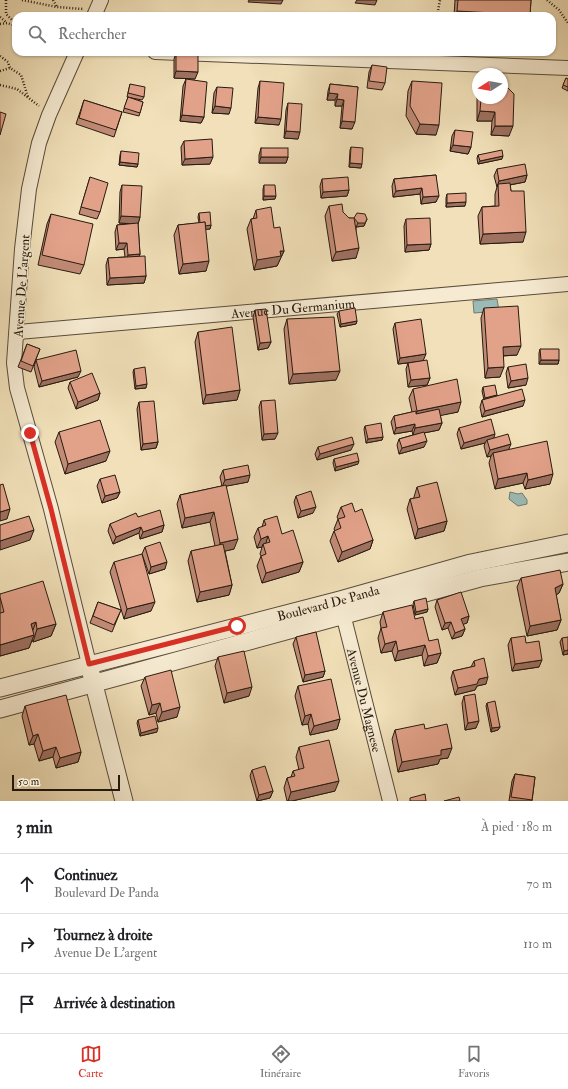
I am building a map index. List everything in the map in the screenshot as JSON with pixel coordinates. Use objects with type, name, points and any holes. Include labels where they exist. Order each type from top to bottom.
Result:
[{"type":"street","name":"Avenue De L'argent","points":[[75,56],[42,136],[29,189],[22,250],[18,332],[14,363],[17,388],[51,509],[89,664]]},
{"type":"street","points":[[258,56],[568,68]]},
{"type":"street","name":"Avenue Du Germanium","points":[[18,332],[568,284]]},
{"type":"street","name":"Boulevard De Panda","points":[[0,688],[340,600],[471,563],[568,543]]},
{"type":"street","name":"Boulevard De Panda","points":[[0,709],[343,617],[480,578],[568,562]]},
{"type":"street","name":"Avenue Du Magnese","points":[[340,600],[390,801]]},
{"type":"street","points":[[89,664],[124,801]]},
{"type":"path","points":[[6,0],[6,14],[12,21]]},
{"type":"path","points":[[22,0],[57,7],[97,9]]},
{"type":"path","points":[[53,0],[57,7]]},
{"type":"path","points":[[438,12],[440,0]]},
{"type":"path","points":[[547,0],[559,10],[568,23]]},
{"type":"path","points":[[0,17],[7,23]]},
{"type":"path","points":[[0,24],[12,24]]},
{"type":"path","points":[[0,56],[8,62],[10,68],[21,75],[29,97],[17,89],[0,85]]},
{"type":"path","points":[[0,71],[10,68]]},
{"type":"water","points":[[497,299],[499,311],[474,313],[473,301]]},
{"type":"water","points":[[510,492],[518,494],[522,493],[527,500],[527,504],[518,506],[509,499]]},
{"type":"building","points":[[458,0],[531,0],[530,12],[457,11]]},
{"type":"building","points":[[176,56],[198,56],[198,72],[176,71]]},
{"type":"building","points":[[372,65],[387,67],[385,83],[369,81]]},
{"type":"building","points":[[566,78],[568,79],[568,87],[563,85]]},
{"type":"building","points":[[186,79],[207,82],[204,117],[182,115]]},
{"type":"building","points":[[260,81],[284,83],[281,119],[258,117]]},
{"type":"building","points":[[412,81],[442,83],[439,125],[420,124],[410,106]]},
{"type":"building","points":[[130,84],[145,87],[144,97],[128,93]]},
{"type":"building","points":[[330,84],[358,87],[355,122],[342,121],[344,100],[337,99],[338,94],[329,93]]},
{"type":"building","points":[[217,87],[233,88],[231,108],[215,106]]},
{"type":"building","points":[[508,88],[514,94],[513,126],[495,126],[495,112],[480,111],[481,104],[508,104]]},
{"type":"building","points":[[128,97],[143,102],[140,113],[124,108]]},
{"type":"building","points":[[84,100],[122,112],[116,130],[79,118]]},
{"type":"building","points":[[288,103],[302,104],[300,132],[286,131]]},
{"type":"building","points":[[0,112],[6,114],[0,135]]},
{"type":"building","points":[[455,130],[473,132],[471,147],[453,145]]},
{"type":"building","points":[[212,139],[213,157],[185,159],[184,141]]},
{"type":"building","points":[[351,147],[363,148],[362,164],[350,163]]},
{"type":"building","points":[[261,148],[288,148],[288,157],[261,157]]},
{"type":"building","points":[[502,150],[503,156],[480,161],[478,155]]},
{"type":"building","points":[[121,151],[139,153],[138,164],[120,162]]},
{"type":"building","points":[[525,164],[527,175],[499,181],[497,169]]},
{"type":"building","points":[[436,175],[439,196],[423,197],[422,188],[396,191],[394,179]]},
{"type":"building","points":[[90,177],[108,183],[100,212],[81,207]]},
{"type":"building","points":[[348,177],[349,190],[323,192],[322,179]]},
{"type":"building","points":[[510,183],[511,191],[524,191],[526,232],[483,234],[482,207],[499,206],[498,184]]},
{"type":"building","points":[[122,185],[142,186],[140,217],[121,216]]},
{"type":"building","points":[[264,185],[275,185],[276,196],[264,196]]},
{"type":"building","points":[[466,193],[466,202],[447,203],[447,194]]},
{"type":"building","points":[[342,204],[343,212],[349,218],[354,218],[359,248],[336,252],[329,206]]},
{"type":"building","points":[[271,207],[274,228],[280,227],[284,251],[280,251],[281,256],[257,260],[251,219],[257,218],[256,210]]},
{"type":"building","points":[[210,212],[211,225],[205,226],[205,222],[200,223],[199,213]]},
{"type":"building","points":[[357,213],[365,214],[367,219],[365,223],[358,223],[354,218]]},
{"type":"building","points":[[51,214],[93,224],[84,265],[42,255]]},
{"type":"building","points":[[430,218],[431,244],[407,245],[406,219]]},
{"type":"building","points":[[205,222],[209,261],[183,264],[178,225]]},
{"type":"building","points":[[138,223],[140,254],[128,255],[127,243],[119,243],[117,225]]},
{"type":"building","points":[[145,256],[146,276],[110,278],[108,258]]},
{"type":"building","points":[[518,306],[521,346],[503,347],[504,367],[488,368],[484,308]]},
{"type":"building","points":[[355,308],[357,321],[341,324],[339,311]]},
{"type":"building","points":[[266,309],[271,342],[260,343],[255,310]]},
{"type":"building","points":[[334,317],[340,371],[293,374],[287,319]]},
{"type":"building","points":[[421,319],[426,354],[400,358],[395,323]]},
{"type":"building","points":[[232,327],[240,390],[206,395],[198,332]]},
{"type":"building","points":[[27,344],[40,349],[33,366],[21,361]]},
{"type":"building","points":[[540,349],[559,349],[559,360],[541,360]]},
{"type":"building","points":[[76,350],[81,371],[42,381],[36,360]]},
{"type":"building","points":[[427,360],[430,378],[411,380],[408,363]]},
{"type":"building","points":[[526,364],[528,378],[511,381],[508,367]]},
{"type":"building","points":[[145,367],[147,384],[136,386],[134,369]]},
{"type":"building","points":[[92,373],[100,393],[78,402],[70,382]]},
{"type":"building","points":[[457,379],[461,402],[417,411],[413,389]]},
{"type":"building","points":[[495,385],[497,395],[485,398],[483,387]]},
{"type":"building","points":[[522,389],[525,400],[485,411],[482,400]]},
{"type":"building","points":[[275,400],[278,433],[264,434],[261,401]]},
{"type":"building","points":[[154,401],[158,442],[143,444],[139,402]]},
{"type":"building","points":[[439,409],[442,423],[415,428],[415,424],[396,428],[394,416],[416,411],[416,414]]},
{"type":"building","points":[[491,419],[495,434],[464,443],[459,428]]},
{"type":"building","points":[[100,420],[110,451],[68,464],[59,432]]},
{"type":"building","points":[[381,423],[383,437],[368,439],[365,426]]},
{"type":"building","points":[[424,432],[427,441],[402,448],[399,439]]},
{"type":"building","points":[[508,434],[511,444],[490,450],[487,440]]},
{"type":"building","points":[[352,437],[354,444],[320,454],[318,447]]},
{"type":"building","points":[[547,441],[553,474],[528,480],[527,473],[498,479],[493,453]]},
{"type":"building","points":[[357,453],[359,461],[336,467],[334,459]]},
{"type":"building","points":[[248,465],[250,475],[225,480],[223,470]]},
{"type":"building","points":[[115,475],[120,492],[105,496],[100,479]]},
{"type":"building","points":[[437,482],[447,521],[418,529],[410,499],[420,497],[417,487]]},
{"type":"building","points":[[3,484],[10,509],[0,512],[0,485]]},
{"type":"building","points":[[226,485],[238,539],[220,543],[214,512],[185,518],[180,495]]},
{"type":"building","points":[[311,491],[316,507],[301,511],[296,496]]},
{"type":"building","points":[[352,503],[355,512],[362,509],[373,540],[342,552],[334,531],[341,528],[338,519],[345,517],[341,507]]},
{"type":"building","points":[[160,510],[164,525],[143,532],[141,527],[116,537],[110,524],[136,513],[138,517]]},
{"type":"building","points":[[29,516],[34,530],[0,541],[0,525]]},
{"type":"building","points":[[277,516],[282,534],[293,530],[303,562],[266,573],[261,556],[266,554],[263,544],[270,542],[268,536],[261,539],[258,528],[266,525],[264,520]]},
{"type":"building","points":[[160,542],[167,562],[151,567],[145,547]]},
{"type":"building","points":[[223,544],[232,585],[200,592],[191,551]]},
{"type":"building","points":[[142,554],[155,602],[127,609],[114,562]]},
{"type":"building","points":[[560,570],[563,584],[555,588],[561,620],[530,626],[521,578]]},
{"type":"building","points":[[43,581],[56,624],[37,629],[36,622],[31,624],[34,635],[0,645],[0,613],[4,612],[0,594]]},
{"type":"building","points":[[461,592],[469,616],[461,619],[465,629],[455,633],[451,622],[445,623],[437,600]]},
{"type":"building","points":[[426,598],[428,609],[416,612],[414,601]]},
{"type":"building","points":[[98,602],[121,610],[114,625],[93,616]]},
{"type":"building","points":[[412,605],[415,619],[423,617],[429,641],[438,639],[441,653],[428,656],[425,645],[398,651],[396,641],[385,644],[381,628],[387,627],[383,612]]},
{"type":"building","points":[[316,632],[325,671],[305,675],[296,637]]},
{"type":"building","points":[[525,636],[526,643],[539,641],[542,660],[515,664],[511,638]]},
{"type":"building","points":[[568,637],[568,650],[564,651],[562,638]]},
{"type":"building","points":[[244,651],[252,687],[227,693],[218,657]]},
{"type":"building","points":[[484,658],[488,677],[479,679],[477,684],[458,688],[453,671],[475,666],[474,661]]},
{"type":"building","points":[[171,670],[180,707],[162,712],[160,703],[152,705],[145,677]]},
{"type":"building","points":[[331,679],[340,719],[314,726],[311,714],[305,716],[298,686]]},
{"type":"building","points":[[475,694],[479,721],[468,723],[464,696]]},
{"type":"building","points":[[66,695],[81,752],[60,758],[56,747],[43,751],[38,734],[33,736],[25,706]]},
{"type":"building","points":[[495,701],[500,727],[492,728],[487,703]]},
{"type":"building","points":[[155,716],[158,728],[141,733],[138,720]]},
{"type":"building","points":[[424,724],[425,729],[447,724],[452,748],[441,750],[441,755],[402,762],[395,730]]},
{"type":"building","points":[[329,740],[339,781],[291,792],[287,778],[295,776],[293,771],[304,768],[299,747]]},
{"type":"building","points":[[265,766],[273,791],[259,795],[252,770]]},
{"type":"building","points":[[515,774],[535,777],[532,800],[511,797]]},
{"type":"building","points":[[425,794],[426,801],[410,801],[410,798]]},
{"type":"building","points":[[459,797],[460,801],[444,801]]},
{"type":"route","points":[[30,433],[51,509],[89,664],[237,626]]}]
